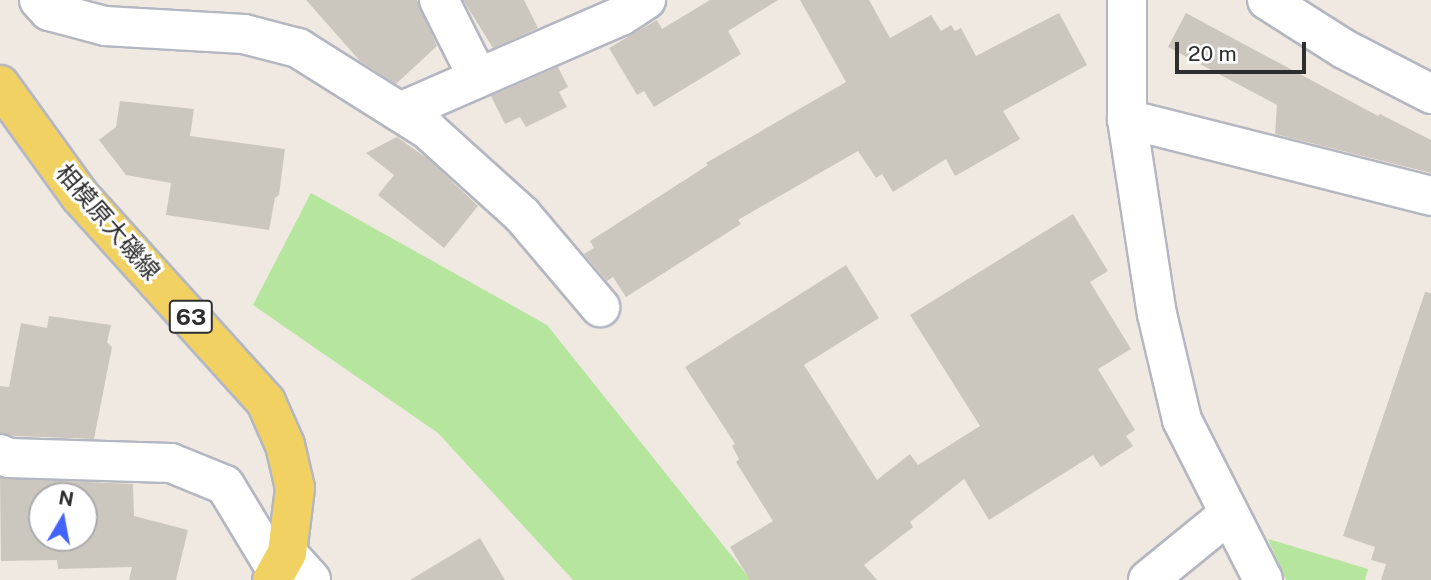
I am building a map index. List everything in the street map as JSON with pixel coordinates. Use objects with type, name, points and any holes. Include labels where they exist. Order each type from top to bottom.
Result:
[{"type":"main road","name":"相模原大磯線","points":[[0,85],[80,196],[266,402],[285,445],[295,488],[287,571]]},
{"type":"street","points":[[39,0],[49,11],[105,26],[244,34],[299,48],[429,130],[522,215],[600,307]]},
{"type":"street","points":[[439,0],[477,76]]},
{"type":"street","points":[[400,112],[477,76],[621,16],[646,0]]},
{"type":"street","points":[[1127,0],[1127,119],[1157,314],[1181,419],[1263,580]]},
{"type":"street","points":[[1267,0],[1344,49],[1431,94]]},
{"type":"street","points":[[1127,119],[1431,196]]},
{"type":"street","points":[[0,454],[9,458],[171,463],[225,485],[287,571]]},
{"type":"street","points":[[1148,580],[1229,514]]},
{"type":"green space","points":[[311,193],[547,325],[751,580],[573,580],[438,433],[253,305]]},
{"type":"green space","points":[[1268,539],[1368,569],[1365,580],[1286,580]]},
{"type":"building","points":[[306,0],[417,0],[437,46],[396,84],[360,61]]},
{"type":"building","points":[[463,0],[524,0],[538,28],[493,48]]},
{"type":"building","points":[[710,0],[778,0],[728,31],[741,54],[654,107],[644,91],[637,95],[609,48],[657,20],[662,29]]},
{"type":"building","points":[[800,0],[869,0],[890,38],[931,15],[941,31],[951,25],[955,31],[961,28],[976,56],[1059,13],[1087,65],[1003,111],[1020,139],[955,176],[946,159],[893,192],[882,174],[876,178],[858,151],[738,220],[741,224],[626,297],[613,277],[607,281],[584,254],[594,248],[590,241],[708,165],[706,163],[846,82]]},
{"type":"building","points":[[1186,13],[1378,116],[1380,114],[1431,140],[1431,173],[1275,134],[1277,105],[1168,47]]},
{"type":"building","points":[[558,67],[568,87],[559,92],[567,107],[526,127],[520,117],[505,124],[491,96]]},
{"type":"building","points":[[120,101],[194,109],[190,136],[285,149],[279,195],[275,198],[269,230],[166,215],[171,183],[126,175],[99,140],[116,127]]},
{"type":"building","points":[[397,137],[428,159],[478,206],[444,248],[378,195],[394,175],[366,153]]},
{"type":"building","points":[[1073,214],[1108,271],[1090,282],[1131,349],[1098,369],[1135,430],[1126,436],[1133,446],[1101,467],[1093,455],[989,520],[964,479],[910,522],[913,527],[864,565],[877,580],[750,580],[730,547],[773,521],[736,462],[739,459],[732,446],[735,444],[685,367],[846,265],[879,318],[804,365],[877,480],[910,454],[918,465],[980,426],[910,315]]},
{"type":"building","points":[[1425,292],[1431,293],[1431,580],[1381,580],[1386,564],[1371,560],[1375,547],[1343,536]]},
{"type":"building","points":[[49,316],[111,325],[107,342],[112,347],[94,439],[14,436],[0,433],[0,386],[9,387],[21,323],[47,328]]},
{"type":"building","points":[[0,478],[89,482],[28,482],[28,552],[98,552],[98,482],[133,484],[134,516],[188,530],[176,580],[129,580],[132,567],[58,569],[57,560],[1,561]]},
{"type":"building","points":[[480,538],[505,580],[410,580]]}]
